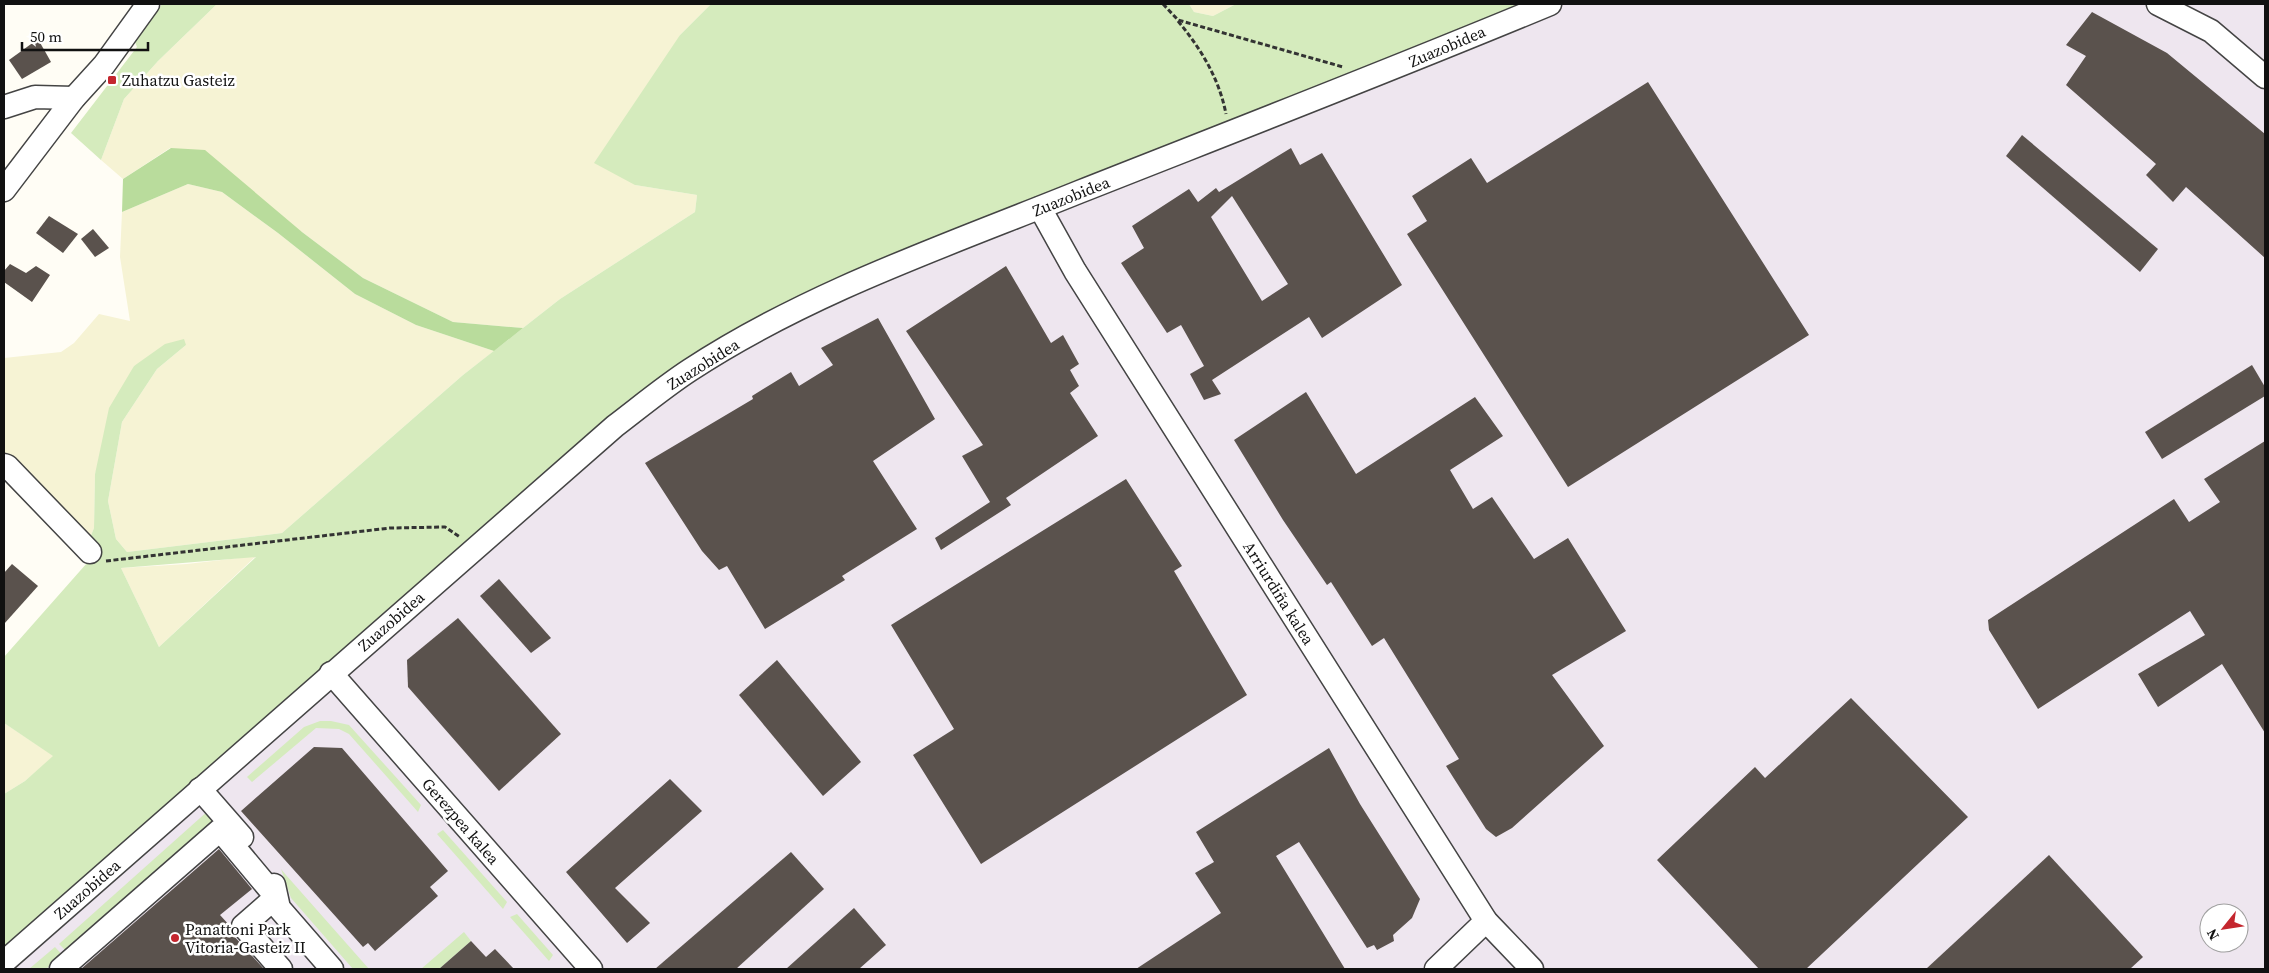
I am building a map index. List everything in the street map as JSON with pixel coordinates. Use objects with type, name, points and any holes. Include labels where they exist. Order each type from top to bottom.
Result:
[{"type":"street","points":[[4,190],[74,98],[104,65],[148,4]]},
{"type":"street","name":"Zuazobidea","points":[[4,962],[615,426],[689,370],[758,330],[840,290],[1040,208],[1363,81],[1550,4]]},
{"type":"street","points":[[2158,4],[2210,31],[2265,77]]},
{"type":"street","points":[[4,107],[35,96],[74,98]]},
{"type":"street","name":"Arriurdiña kalea","points":[[1040,208],[1075,271],[1486,921],[1532,969]]},
{"type":"street","points":[[4,465],[90,552]]},
{"type":"street","name":"Gerezpea kalea","points":[[331,674],[592,969]]},
{"type":"street","points":[[200,789],[271,869],[279,908],[332,969]]},
{"type":"street","points":[[61,969],[220,830],[276,897]]},
{"type":"street","points":[[276,897],[243,926],[281,969]]},
{"type":"street","points":[[1436,969],[1486,921]]},
{"type":"path","points":[[1163,4],[1199,47],[1212,72],[1225,110],[1230,133]]},
{"type":"path","points":[[1178,20],[1350,69],[1363,81]]},
{"type":"path","points":[[90,552],[106,561],[390,528],[436,527],[445,527],[475,547]]},
{"type":"shaded area","points":[[217,4],[711,4],[680,35],[635,185],[697,195],[695,212],[560,299],[523,328],[453,322],[363,278],[302,232],[170,148],[123,179],[101,160],[124,99],[158,61]]},
{"type":"shaded area","points":[[1189,4],[1236,4],[1213,16],[1194,12]]},
{"type":"shaded area","points":[[1521,4],[2265,4],[2265,969],[4,969],[4,948],[628,400],[761,315],[846,276]]},
{"type":"shaded area","points":[[188,184],[222,192],[278,233],[355,294],[416,325],[494,351],[463,375],[282,533],[127,552],[116,539],[108,501],[122,422],[157,369],[186,345],[134,366],[95,474],[94,528],[88,543],[31,473],[4,454],[4,358],[61,352],[74,343],[99,314],[130,321],[120,257],[122,212]]},
{"type":"shaded area","points":[[256,556],[159,647],[121,568],[187,564]]},
{"type":"shaded area","points":[[4,723],[54,756],[25,781],[4,794]]},
{"type":"green space","points":[[162,4],[217,4],[158,61],[124,99],[101,160],[71,133],[137,47],[135,42]]},
{"type":"green space","points":[[711,4],[1189,4],[1194,12],[1213,16],[1236,4],[1521,4],[846,276],[761,315],[628,400],[4,948],[4,794],[25,781],[53,756],[4,723],[4,657],[87,563],[88,543],[94,528],[95,474],[109,408],[134,366],[165,344],[184,339],[186,345],[157,369],[122,422],[108,501],[116,539],[127,552],[282,533],[463,375],[560,299],[695,212],[697,195],[635,185],[594,163],[680,35]],"holes":[[[256,557],[159,647],[121,568]]]},
{"type":"green space","points":[[171,148],[205,150],[302,232],[363,278],[453,322],[523,328],[494,351],[416,325],[355,294],[278,233],[222,192],[188,184],[122,212],[123,179]]},
{"type":"green space","points":[[320,721],[331,721],[349,725],[421,805],[418,812],[349,734],[339,729],[316,728],[252,782],[247,777],[304,727]]},
{"type":"green space","points":[[209,810],[222,823],[70,955],[59,944]]},
{"type":"green space","points":[[443,830],[507,902],[503,909],[437,834]]},
{"type":"green space","points":[[281,869],[369,969],[353,969],[291,898]]},
{"type":"green space","points":[[517,914],[553,955],[549,961],[510,917]]},
{"type":"green space","points":[[464,932],[471,941],[439,969],[421,969]]},
{"type":"green space","points":[[55,947],[66,959],[53,963],[46,969],[29,969]]},
{"type":"building","points":[[2092,12],[2167,53],[2265,134],[2265,258],[2186,187],[2173,202],[2146,175],[2156,164],[2066,85],[2086,56],[2066,45]]},
{"type":"building","points":[[38,39],[51,62],[22,79],[9,60]]},
{"type":"building","points":[[1648,82],[1809,335],[1568,487],[1407,234],[1427,221],[1412,196],[1471,158],[1487,183]]},
{"type":"building","points":[[2022,135],[2158,249],[2140,272],[2006,156]]},
{"type":"building","points":[[1291,148],[1300,165],[1322,153],[1402,285],[1322,338],[1309,317],[1212,380],[1221,394],[1204,400],[1190,374],[1204,366],[1181,325],[1167,333],[1121,263],[1144,248],[1132,226],[1189,189],[1198,202],[1216,188],[1219,192]],"holes":[[[1232,196],[1288,284],[1262,301],[1211,217]]]},
{"type":"building","points":[[49,216],[78,234],[63,253],[36,233]]},
{"type":"building","points":[[93,229],[109,248],[95,257],[81,239]]},
{"type":"building","points":[[10,264],[26,273],[36,266],[50,275],[32,302],[4,282],[4,271]]},
{"type":"building","points":[[1006,266],[1051,343],[1063,335],[1079,364],[1070,370],[1079,386],[1070,393],[1098,436],[1006,498],[1011,505],[941,550],[935,538],[990,502],[962,456],[983,445],[906,331]]},
{"type":"building","points":[[878,318],[935,419],[873,461],[917,529],[842,576],[845,580],[765,629],[727,566],[719,570],[702,551],[645,463],[753,399],[752,396],[791,372],[799,386],[833,365],[821,348]]},
{"type":"building","points":[[2252,365],[2265,387],[2265,396],[2162,459],[2145,432]]},
{"type":"building","points":[[1306,392],[1356,474],[1475,397],[1503,436],[1450,470],[1473,509],[1492,497],[1534,559],[1568,538],[1626,631],[1552,675],[1604,746],[1512,828],[1496,837],[1486,829],[1446,766],[1459,759],[1384,638],[1372,646],[1331,582],[1327,585],[1283,520],[1234,440]]},
{"type":"building","points":[[2265,441],[2265,733],[2222,664],[2158,707],[2138,674],[2205,635],[2190,611],[2038,709],[1989,630],[1988,620],[2174,499],[2189,522],[2220,502],[2204,479]]},
{"type":"building","points":[[1126,479],[1182,566],[1174,571],[1247,695],[981,864],[913,755],[954,729],[891,625]]},
{"type":"building","points":[[12,564],[38,586],[4,624],[4,573]]},
{"type":"building","points":[[499,579],[551,638],[531,653],[480,596]]},
{"type":"building","points":[[458,618],[561,734],[499,791],[408,687],[407,660]]},
{"type":"building","points":[[777,660],[861,762],[823,796],[739,695]]},
{"type":"building","points":[[1851,698],[1968,817],[1806,969],[1759,969],[1657,860],[1755,767],[1765,778]]},
{"type":"building","points":[[314,747],[342,748],[448,871],[430,887],[438,896],[375,951],[368,943],[363,947],[241,811]]},
{"type":"building","points":[[1329,748],[1360,804],[1420,899],[1412,918],[1393,935],[1394,941],[1377,950],[1374,945],[1367,948],[1299,842],[1276,856],[1345,969],[1136,969],[1221,913],[1195,873],[1214,862],[1196,832]]},
{"type":"building","points":[[670,779],[702,811],[615,888],[650,923],[627,943],[566,872]]},
{"type":"building","name":"Panattoni Park Vitoria-Gasteiz II","points":[[219,849],[252,889],[220,915],[230,926],[233,935],[264,969],[81,969]]},
{"type":"building","points":[[791,852],[824,889],[736,969],[655,969]]},
{"type":"building","points":[[2049,855],[2143,957],[2130,969],[1926,969]]},
{"type":"building","points":[[854,908],[886,945],[859,969],[786,969]]},
{"type":"building","points":[[471,941],[486,957],[495,949],[514,969],[439,969]]},
{"type":"place","name":"Zuhatzu Gasteiz","points":[[112,80]]},
{"type":"place","name":"Panattoni Park Vitoria-Gasteiz II","points":[[175,938]]}]
